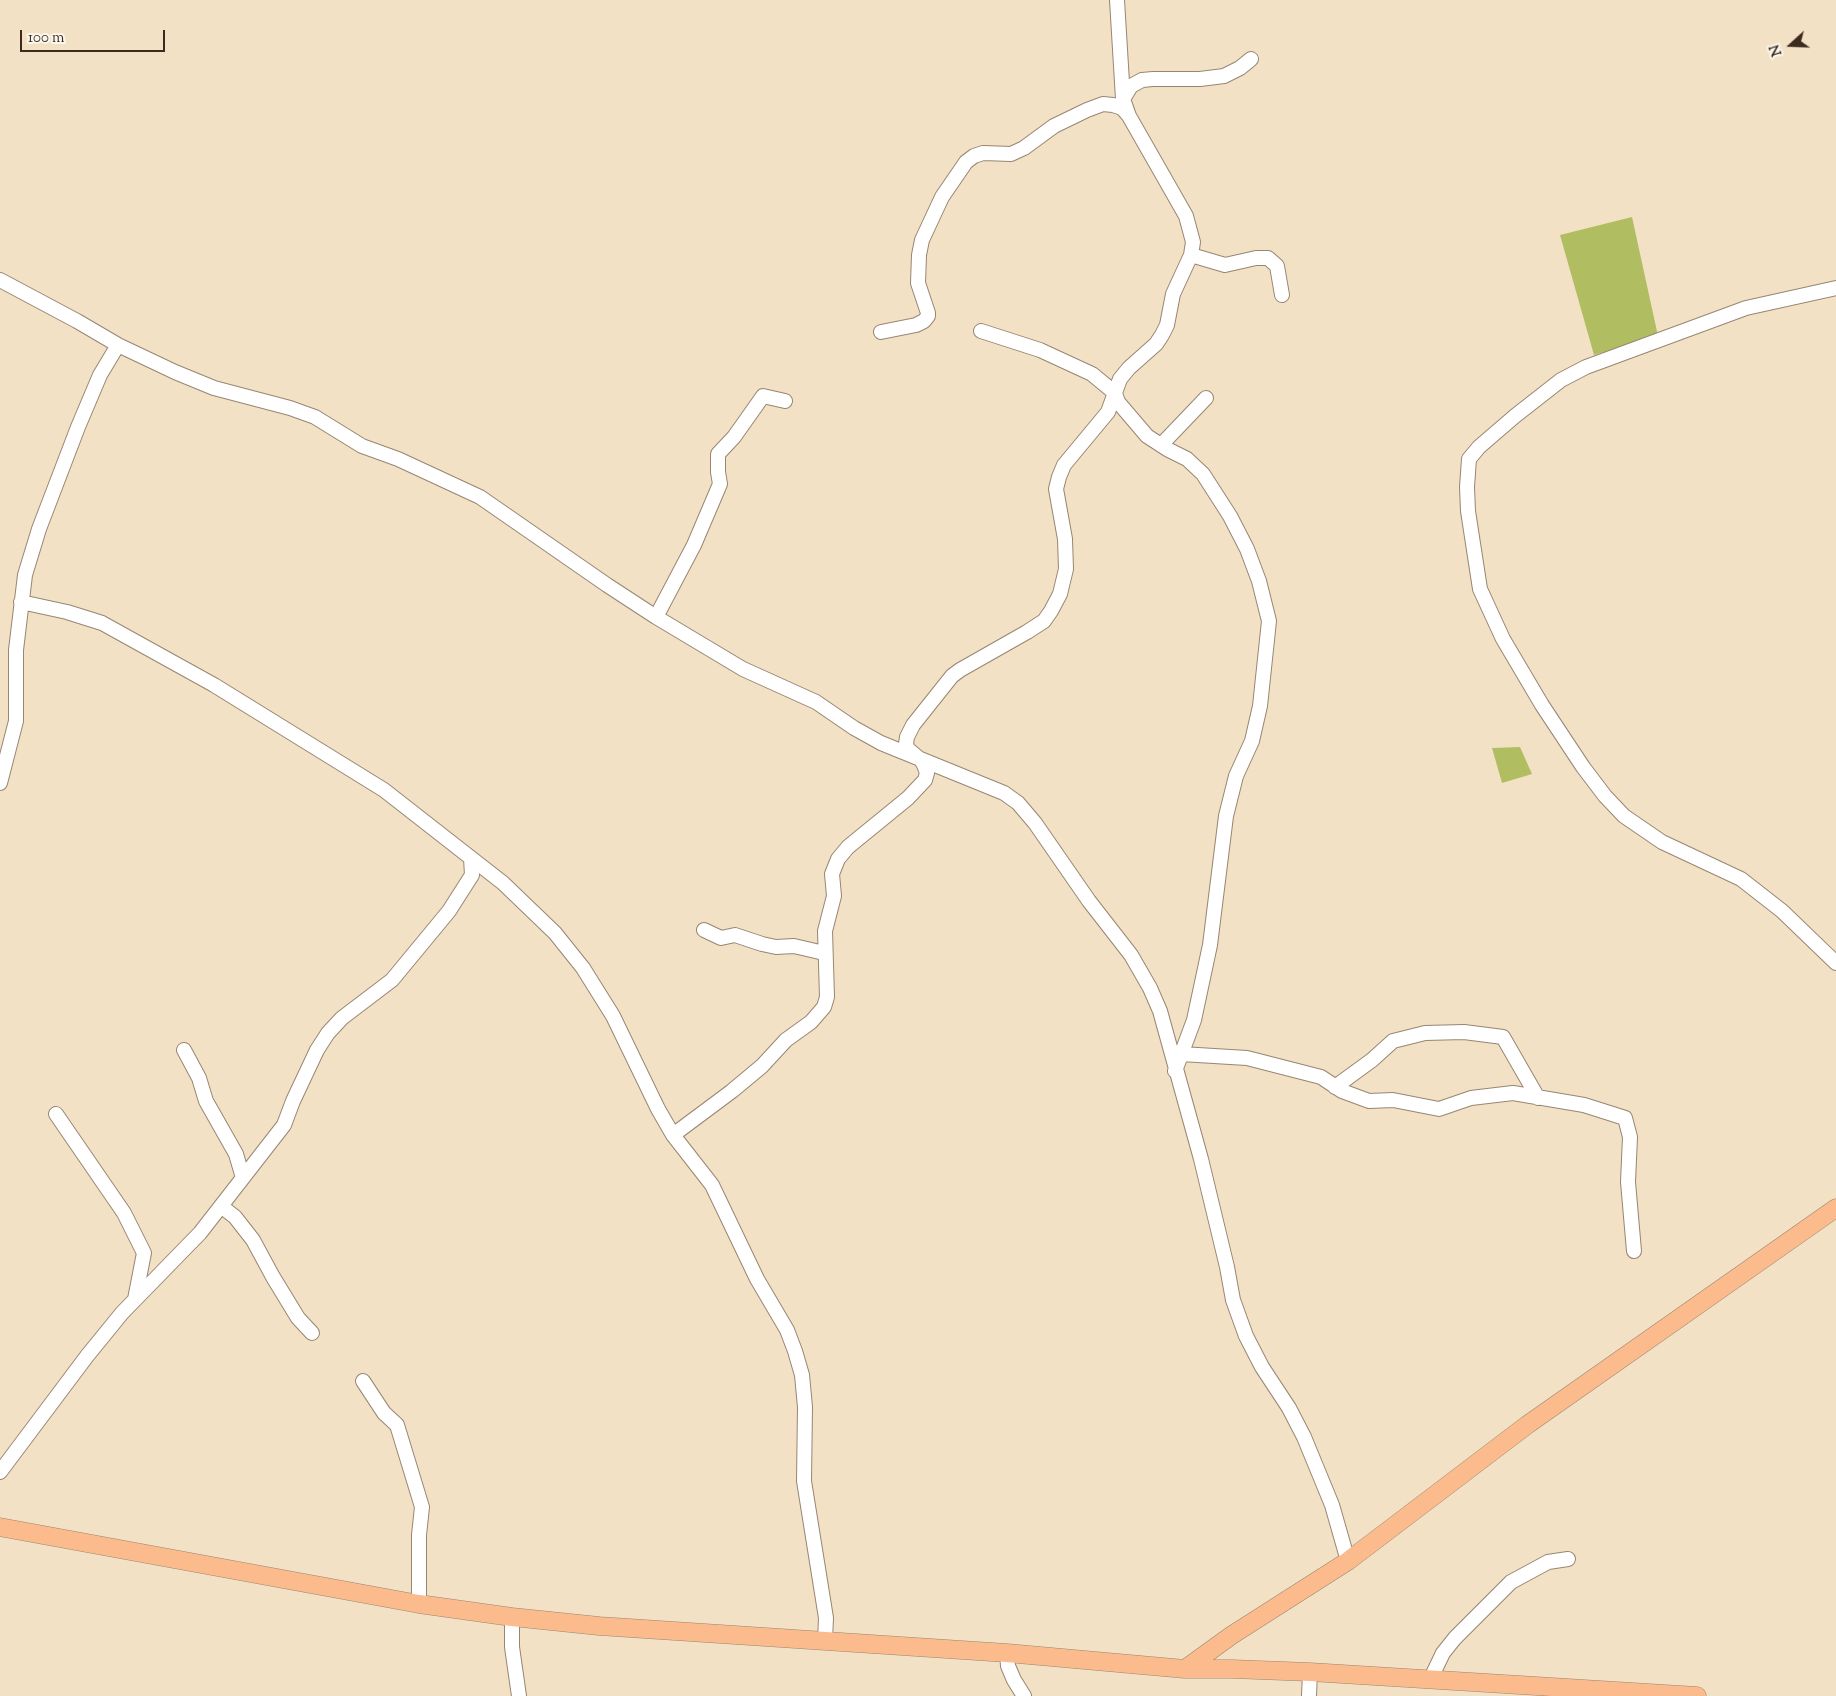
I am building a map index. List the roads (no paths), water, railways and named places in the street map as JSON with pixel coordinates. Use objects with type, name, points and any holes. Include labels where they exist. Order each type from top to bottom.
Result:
[{"type":"main road","points":[[1185,1669],[1232,1635],[1348,1561],[1527,1425],[1836,1208]]},
{"type":"main road","points":[[0,1527],[419,1604],[512,1617],[600,1626],[1007,1653],[1185,1669],[1310,1672],[1697,1696]]},
{"type":"street","points":[[673,1135],[762,1066],[786,1040],[819,1014],[824,1007],[827,997],[824,953],[825,931],[834,896],[832,874],[838,859],[848,846],[908,798],[925,780],[927,773],[921,760],[908,749],[906,737],[952,676],[1044,621],[1060,594],[1066,569],[1065,539],[1056,489],[1058,477],[1064,465],[1108,412],[1120,379],[1129,368],[1156,344],[1166,325],[1173,294],[1191,255],[1193,242],[1186,216],[1129,116],[1123,99],[1117,0]]},
{"type":"street","points":[[1123,99],[1132,86],[1142,80],[1200,79],[1224,76],[1240,68],[1251,58]]},
{"type":"street","points":[[881,332],[916,325],[924,321],[928,316],[918,282],[918,255],[922,240],[942,197],[966,162],[974,156],[983,153],[1011,154],[1024,148],[1054,126],[1102,104],[1122,108],[1129,116]]},
{"type":"street","points":[[1191,255],[1225,265],[1256,258],[1268,258],[1278,266],[1282,295]]},
{"type":"street","points":[[0,280],[118,345],[175,372],[214,388],[290,408],[315,417],[362,446],[398,459],[480,497],[607,585],[743,669],[810,699],[881,743],[1004,793],[1018,803],[1035,823],[1131,955],[1150,988],[1160,1011],[1175,1071],[1201,1159],[1233,1300],[1246,1336],[1262,1367],[1289,1408],[1304,1437],[1332,1505],[1348,1561]]},
{"type":"street","points":[[1836,288],[1746,308],[1586,367],[1561,380],[1515,416],[1469,459],[1467,487],[1468,511],[1480,589],[1503,640],[1542,706],[1582,767],[1624,816],[1662,842],[1741,879],[1782,911],[1836,963]]},
{"type":"street","points":[[981,331],[1040,350],[1092,374],[1115,393],[1118,402],[1147,436],[1187,459],[1203,474],[1230,516],[1247,549],[1259,581],[1269,621],[1260,706],[1252,741],[1236,776],[1226,816],[1210,945],[1194,1020],[1175,1071]]},
{"type":"street","points":[[0,783],[16,721],[16,650],[25,575],[39,529],[78,427],[100,375],[118,345]]},
{"type":"street","points":[[656,616],[694,545],[720,484],[718,454],[734,437],[763,396],[785,401]]},
{"type":"street","points":[[1161,445],[1206,398]]},
{"type":"street","points":[[21,602],[67,612],[102,623],[214,685],[384,790],[503,883],[555,933],[583,968],[613,1016],[658,1109],[673,1135],[712,1185],[757,1280],[787,1330],[795,1351],[802,1375],[804,1481],[826,1618],[825,1640]]},
{"type":"street","points":[[0,1472],[87,1356],[134,1299],[200,1233],[284,1125],[317,1050],[328,1033],[342,1018],[392,980],[413,957],[449,911],[472,875],[471,858]]},
{"type":"street","points":[[704,930],[721,938],[735,935],[776,947],[794,946],[824,953]]},
{"type":"street","points":[[1335,1086],[1372,1060],[1393,1041],[1425,1033],[1464,1032],[1503,1037],[1538,1098]]},
{"type":"street","points":[[184,1050],[199,1078],[206,1101],[236,1154],[243,1178]]},
{"type":"street","points":[[1181,1054],[1247,1058],[1321,1078],[1342,1091],[1369,1101],[1394,1100],[1439,1108],[1471,1098],[1513,1093],[1584,1105],[1625,1118],[1630,1137],[1628,1182],[1634,1251]]},
{"type":"street","points":[[56,1114],[124,1213],[144,1254],[134,1299]]},
{"type":"street","points":[[221,1206],[235,1217],[254,1240],[273,1277],[298,1318],[312,1333]]},
{"type":"street","points":[[363,1381],[384,1413],[397,1425],[422,1507],[419,1535],[419,1604]]},
{"type":"street","points":[[1430,1680],[1443,1653],[1455,1638],[1510,1582],[1548,1562],[1568,1559]]},
{"type":"street","points":[[512,1617],[512,1647],[519,1696]]},
{"type":"street","points":[[1007,1653],[1008,1666],[1024,1696]]},
{"type":"street","points":[[1309,1696],[1310,1672]]}]
